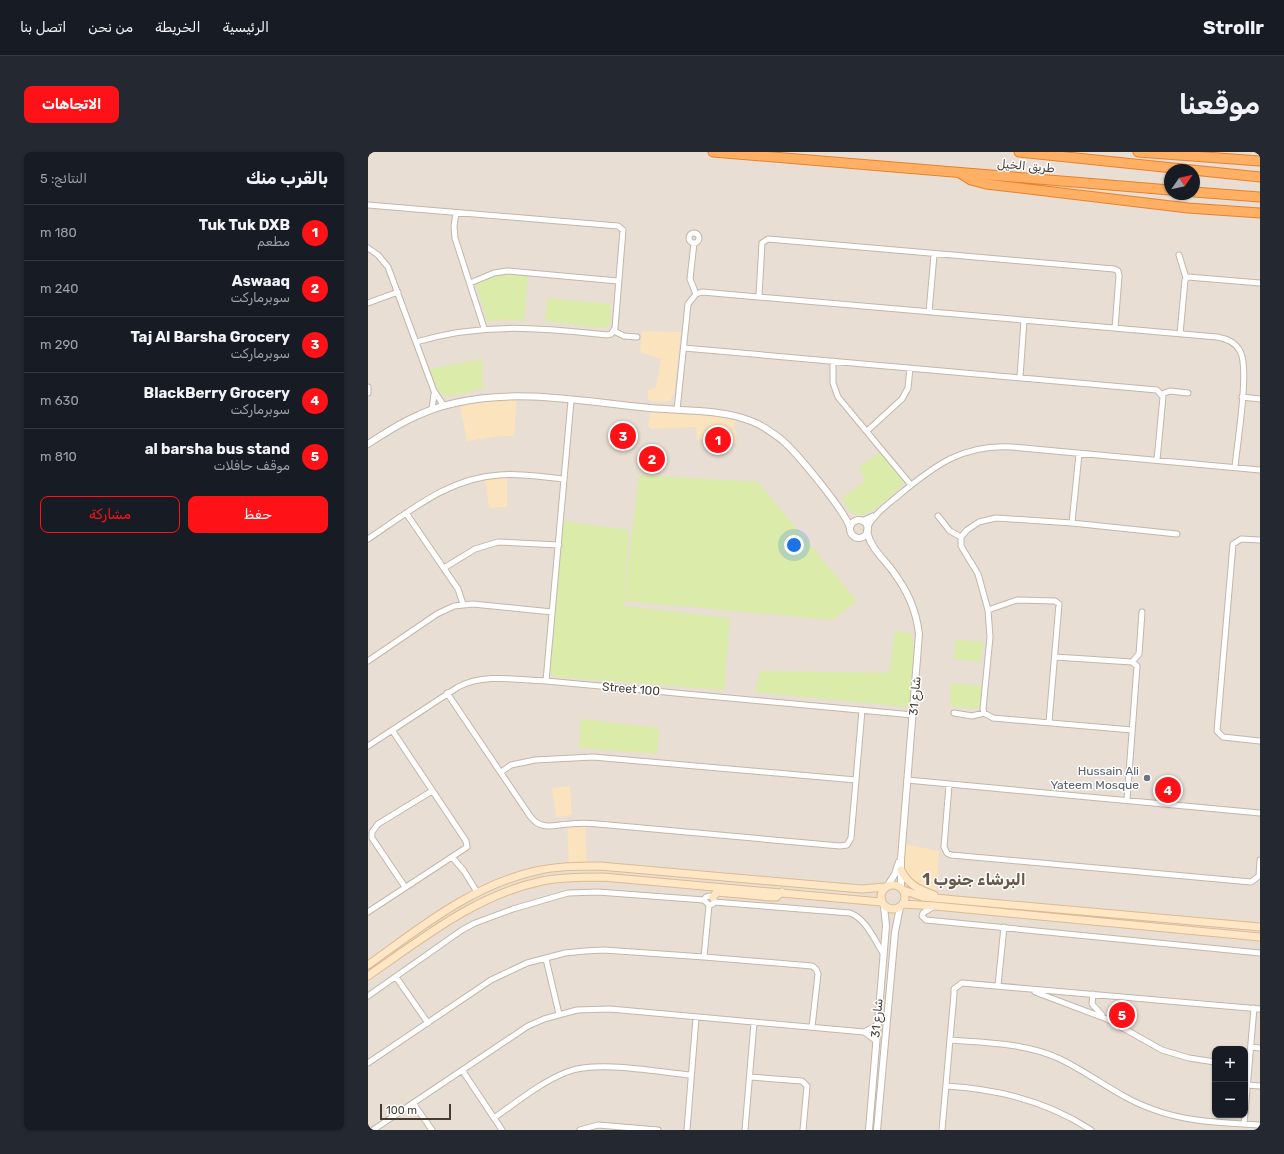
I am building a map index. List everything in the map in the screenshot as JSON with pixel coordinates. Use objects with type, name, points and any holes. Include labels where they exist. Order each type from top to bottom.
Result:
[{"type":"highway","name":"طريق الخيل","points":[[713,152],[1164,190]]},
{"type":"highway","name":"طريق الخيل","points":[[1019,152],[1260,177]]},
{"type":"highway","points":[[1138,152],[1260,161]]},
{"type":"highway","points":[[960,173],[971,180],[986,184],[1065,194],[1260,213]]},
{"type":"highway","points":[[1200,192],[1260,197]]},
{"type":"highway","points":[[1220,210],[1239,216],[1260,219]]},
{"type":"main road","points":[[368,966],[441,912],[477,892],[503,880],[559,867],[600,866],[862,889],[896,885],[902,889],[923,896],[1145,915],[1260,927]]},
{"type":"main road","points":[[901,870],[909,883],[914,887],[940,897]]},
{"type":"main road","points":[[368,976],[466,910],[500,893],[543,881],[563,878],[603,877],[782,892],[883,904],[892,909],[901,906],[935,906],[1110,924],[1260,937]]},
{"type":"main road","points":[[883,904],[881,892],[886,886]]},
{"type":"main road","points":[[901,906],[905,897],[902,889]]},
{"type":"main road","points":[[712,902],[717,892],[776,897],[782,892]]},
{"type":"main road","points":[[1110,924],[1117,922],[1143,923],[1145,915]]},
{"type":"street","points":[[368,205],[618,226],[622,228],[614,331]]},
{"type":"street","points":[[456,213],[454,226],[455,238],[484,328]]},
{"type":"street","points":[[758,296],[762,243],[766,240],[1108,270],[1114,269],[1118,271],[1115,328]]},
{"type":"street","points":[[694,243],[690,279],[696,294]]},
{"type":"street","points":[[368,248],[378,255],[388,267],[434,391],[444,406]]},
{"type":"street","points":[[929,312],[934,254]]},
{"type":"street","points":[[1180,255],[1186,278],[1180,334]]},
{"type":"street","points":[[470,283],[494,273],[507,271],[618,281]]},
{"type":"street","points":[[1186,278],[1190,276],[1260,283]]},
{"type":"street","points":[[1185,287],[1189,280],[1198,278]]},
{"type":"street","points":[[368,303],[398,292]]},
{"type":"street","points":[[677,410],[688,304],[696,294],[702,292],[1217,337],[1226,339],[1234,344],[1244,359],[1235,467]]},
{"type":"street","points":[[1020,377],[1024,320]]},
{"type":"street","points":[[416,342],[442,335],[484,328],[520,327],[607,335],[614,331]]},
{"type":"street","points":[[614,331],[624,336],[637,337]]},
{"type":"street","points":[[684,348],[1157,390],[1162,394]]},
{"type":"street","points":[[833,361],[834,390],[842,403],[911,485]]},
{"type":"street","points":[[867,431],[902,399],[908,388],[910,368]]},
{"type":"street","points":[[368,387],[368,393]]},
{"type":"street","points":[[432,409],[434,402],[434,391]]},
{"type":"street","points":[[1162,394],[1170,391],[1188,393]]},
{"type":"street","points":[[1157,460],[1162,394]]},
{"type":"street","points":[[368,444],[401,423],[432,409],[474,399],[512,396],[717,412],[752,421],[768,430],[789,448],[843,512],[852,535],[858,538],[864,536],[876,515],[911,485],[940,463],[974,449],[1000,446],[1260,470]]},
{"type":"street","points":[[1242,397],[1260,399]]},
{"type":"street","points":[[546,681],[571,401]]},
{"type":"street","points":[[1072,523],[1079,454]]},
{"type":"street","points":[[368,539],[406,513],[448,488],[485,476],[515,474],[563,479]]},
{"type":"street","points":[[843,512],[860,521],[867,530]]},
{"type":"street","points":[[406,513],[458,589],[463,604]]},
{"type":"street","points":[[850,528],[853,523],[876,515]]},
{"type":"street","points":[[938,516],[950,531],[961,537]]},
{"type":"street","points":[[984,713],[983,709],[990,637],[988,610],[978,574],[962,546],[961,537],[964,533],[980,522],[996,518],[1072,523],[1177,534]]},
{"type":"street","name":"شارع 31","points":[[867,530],[872,546]]},
{"type":"street","name":"شارع 31","points":[[858,538],[872,546],[908,593],[917,620],[919,648],[901,859],[902,889]]},
{"type":"street","points":[[1260,540],[1240,539],[1233,544],[1217,731],[1223,737],[1260,741]]},
{"type":"street","points":[[444,568],[475,549],[498,542],[510,541],[558,545]]},
{"type":"street","points":[[988,610],[1018,600],[1055,601],[1059,604],[1049,722]]},
{"type":"street","points":[[368,661],[446,609],[463,604],[552,612]]},
{"type":"street","points":[[1132,662],[1139,654],[1142,612]]},
{"type":"street","points":[[1055,657],[1132,662],[1138,669],[1126,800]]},
{"type":"street","name":"Street 100","points":[[368,746],[447,693],[467,682],[477,679],[498,678],[546,681],[913,715]]},
{"type":"street","points":[[447,693],[533,821],[544,827],[569,824],[598,824],[840,846],[847,845],[851,841],[862,710]]},
{"type":"street","points":[[954,713],[972,716],[984,713],[993,718],[1132,730]]},
{"type":"street","points":[[368,912],[465,849],[467,843],[392,730]]},
{"type":"street","points":[[501,772],[511,765],[535,760],[593,757],[856,780]]},
{"type":"street","points":[[907,780],[1260,813]]},
{"type":"street","points":[[949,785],[944,846],[947,853],[951,855],[1251,882],[1259,876],[1260,860]]},
{"type":"street","points":[[405,887],[372,838],[372,832],[378,824],[432,791]]},
{"type":"street","points":[[452,857],[464,871],[477,892]]},
{"type":"street","name":"شارع 31","points":[[886,886],[895,874],[901,859]]},
{"type":"street","points":[[368,996],[450,938],[475,923],[529,904],[568,893],[611,893],[850,913],[856,916],[866,926],[883,953]]},
{"type":"street","points":[[704,900],[707,896],[712,902],[704,957]]},
{"type":"street","name":"شارع 31","points":[[869,1130],[875,1040],[886,926],[883,904]]},
{"type":"street","name":"شارع 31","points":[[877,1130],[895,932],[901,906]]},
{"type":"street","points":[[935,906],[923,913],[926,920],[1004,926],[1260,953]]},
{"type":"street","points":[[998,985],[1004,926]]},
{"type":"street","points":[[368,1063],[491,980],[527,963],[565,953],[604,950],[704,957],[807,967],[812,966],[816,969],[818,974],[812,1027]]},
{"type":"street","points":[[546,959],[559,1014]]},
{"type":"street","points":[[396,977],[428,1023]]},
{"type":"street","points":[[942,1130],[954,994],[957,985],[962,982],[1260,1009]]},
{"type":"street","points":[[1027,989],[1107,1019],[1162,1050],[1189,1058],[1212,1062]]},
{"type":"street","points":[[1093,994],[1092,1004],[1094,1008],[1107,1019]]},
{"type":"street","points":[[1248,1060],[1254,1008]]},
{"type":"street","points":[[373,1130],[528,1026],[559,1014],[577,1010],[604,1009],[660,1013],[696,1018],[864,1032],[875,1040]]},
{"type":"street","points":[[687,1130],[696,1018]]},
{"type":"street","points":[[745,1130],[754,1023]]},
{"type":"street","points":[[864,1032],[877,1025]]},
{"type":"street","points":[[950,1040],[1017,1046],[1038,1051],[1057,1058],[1122,1095],[1152,1110],[1185,1118],[1260,1126]]},
{"type":"street","points":[[1250,1048],[1260,1048]]},
{"type":"street","points":[[494,1118],[555,1077],[582,1068],[596,1067],[691,1075]]},
{"type":"street","points":[[462,1070],[502,1130]]},
{"type":"street","points":[[750,1077],[806,1082],[807,1086],[803,1130]]},
{"type":"street","points":[[1248,1085],[1260,1086]]},
{"type":"street","points":[[946,1086],[999,1091],[1029,1099],[1058,1111],[1091,1130]]},
{"type":"street","points":[[413,1103],[432,1130]]},
{"type":"street","points":[[1244,1118],[1244,1124]]},
{"type":"street","points":[[580,1130],[598,1125],[658,1130]]},
{"type":"shaded area","points":[[368,152],[1260,152],[1260,1130],[368,1130]]},
{"type":"green space","points":[[507,273],[528,275],[524,321],[497,320],[488,322],[476,284],[497,275]]},
{"type":"green space","points":[[547,298],[610,304],[611,320],[607,327],[599,328],[545,321]]},
{"type":"green space","points":[[482,359],[483,388],[448,396],[440,393],[430,369]]},
{"type":"green space","points":[[880,452],[903,479],[903,484],[872,511],[858,515],[852,513],[842,498],[866,480],[858,468]]},
{"type":"green space","points":[[639,475],[758,482],[857,601],[832,620],[624,601],[624,606],[730,618],[724,690],[557,677],[552,675],[549,670],[563,521],[629,530],[624,600]]},
{"type":"green space","points":[[895,631],[912,634],[915,661],[911,704],[906,707],[755,692],[760,671],[889,673]]},
{"type":"green space","points":[[956,640],[984,642],[980,662],[953,659]]},
{"type":"green space","points":[[951,683],[982,686],[980,706],[976,709],[950,706]]},
{"type":"green space","points":[[581,719],[659,728],[657,754],[579,748]]},
{"type":"sand","points":[[642,331],[681,332],[674,393],[670,401],[661,402],[648,400],[648,390],[656,388],[661,359],[640,352]]},
{"type":"sand","points":[[517,398],[514,436],[500,436],[467,441],[460,405],[489,400]]},
{"type":"sand","points":[[651,409],[737,418],[733,429],[737,431],[736,443],[697,439],[696,427],[651,429],[648,426]]},
{"type":"sand","points":[[507,476],[507,507],[489,508],[485,478]]},
{"type":"sand","points":[[570,786],[572,815],[556,817],[552,788]]},
{"type":"sand","points":[[585,825],[587,863],[569,864],[567,826]]},
{"type":"sand","points":[[904,844],[939,851],[937,890],[916,884],[907,876],[903,866]]},
{"type":"place","name":"Taj Al Barsha Grocery","points":[[623,436]]},
{"type":"place","name":"Tuk Tuk DXB","points":[[718,440]]},
{"type":"place","name":"Aswaaq","points":[[652,459]]},
{"type":"place","name":"Hussain Ali Yateem Mosque","points":[[1147,778]]},
{"type":"place","name":"BlackBerry Grocery","points":[[1168,790]]},
{"type":"place","name":"al barsha bus stand","points":[[1122,1015]]},
{"type":"district","name":"البرشاء جنوب 1","points":[[974,879]]}]
